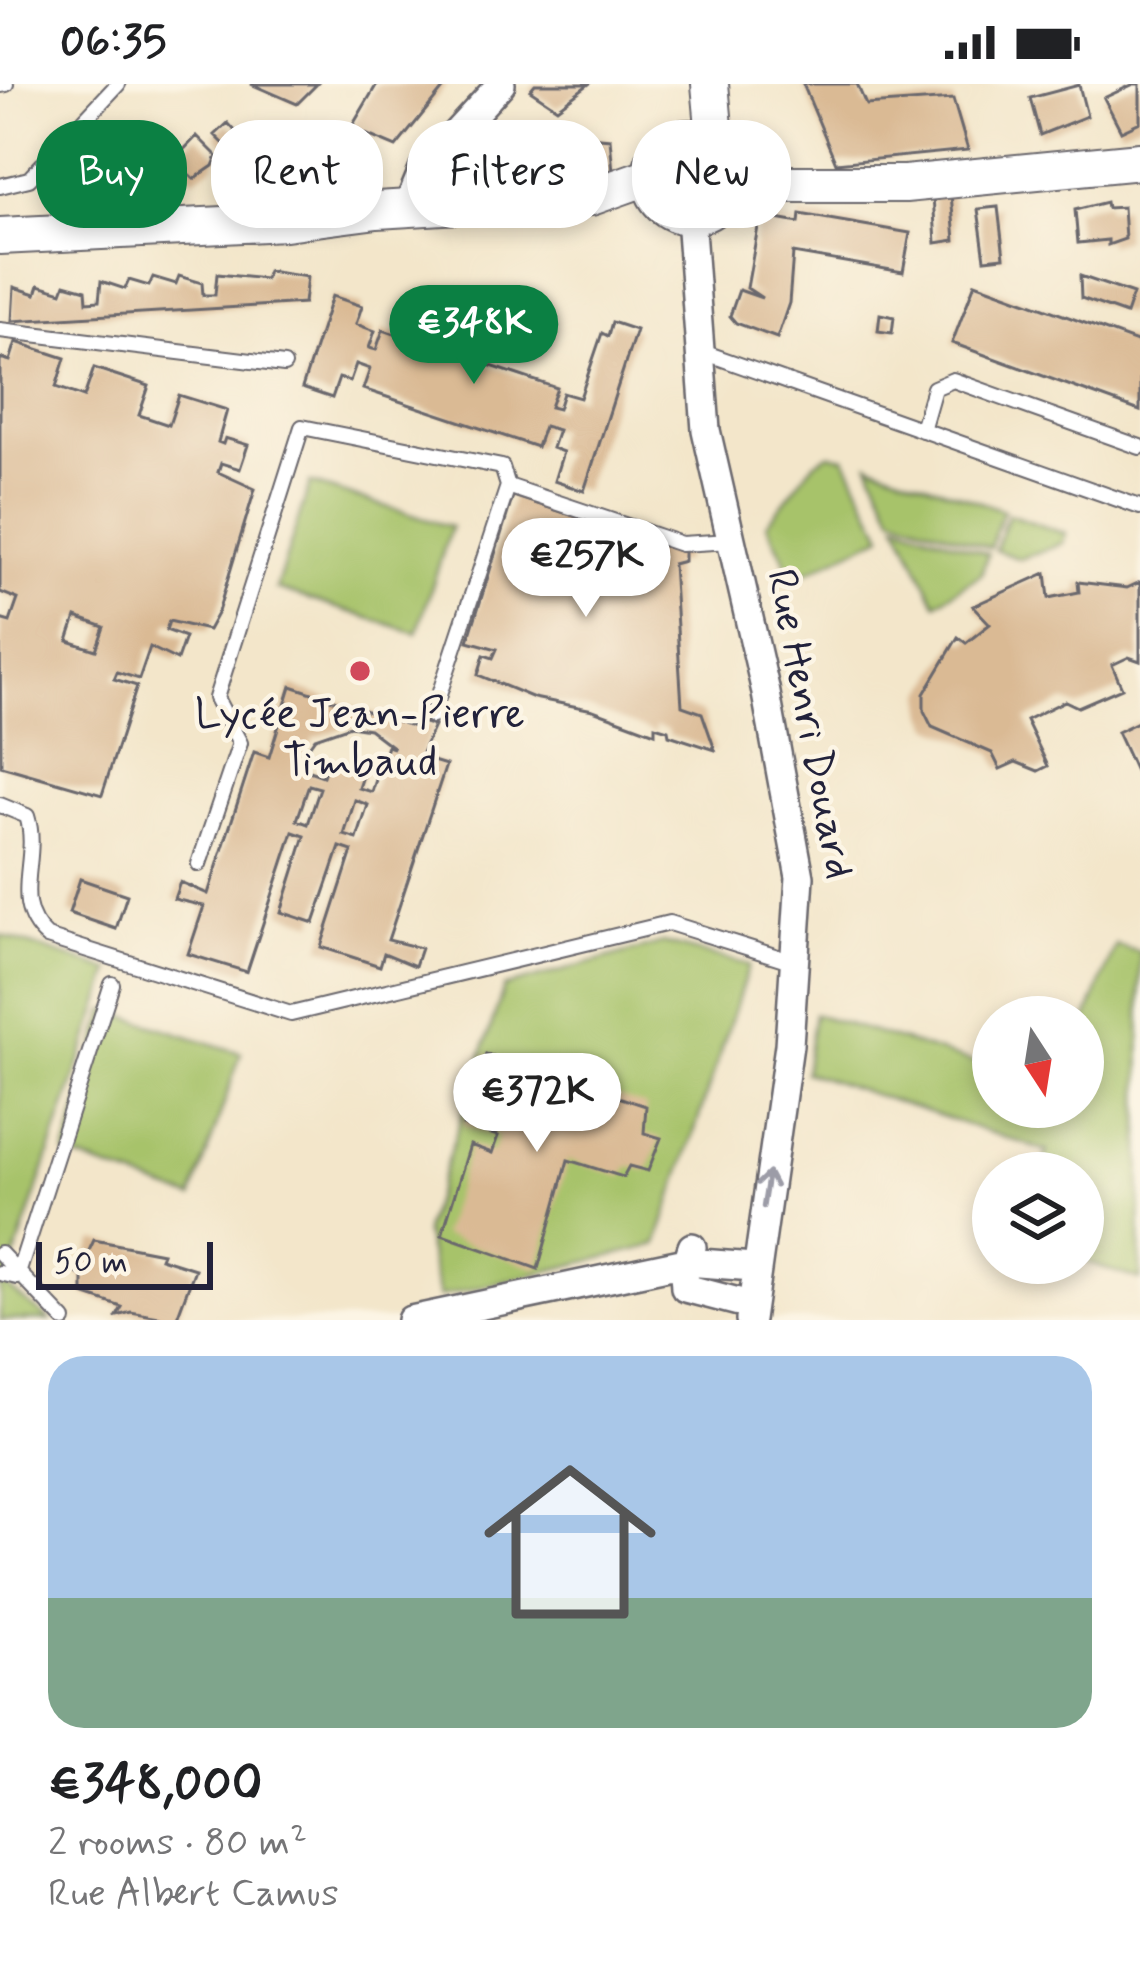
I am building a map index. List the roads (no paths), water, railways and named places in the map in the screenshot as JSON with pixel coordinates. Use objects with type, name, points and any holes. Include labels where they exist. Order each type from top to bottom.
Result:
[{"type":"main road","points":[[679,120],[688,84]]},
{"type":"main road","points":[[710,84],[713,120]]},
{"type":"main road","points":[[791,184],[905,184],[1140,161]]},
{"type":"main road","points":[[383,211],[632,190]]},
{"type":"main road","points":[[383,228],[584,217],[632,196]]},
{"type":"main road","points":[[0,236],[211,226]]},
{"type":"main road","points":[[311,228],[379,228]]},
{"type":"street","points":[[406,209],[424,168],[501,84]]},
{"type":"street","name":"Rue Henri Douard","points":[[691,228],[706,430],[800,878],[797,962],[750,1312]]},
{"type":"street","points":[[690,1253],[685,1288],[750,1312]]},
{"type":"street","points":[[420,1319],[690,1253],[754,1267]]},
{"type":"lane","points":[[0,186],[29,179],[118,84]]},
{"type":"lane","points":[[0,330],[284,365]]},
{"type":"lane","points":[[700,351],[1140,507]]},
{"type":"lane","points":[[922,430],[934,388],[952,380],[1140,447]]},
{"type":"lane","points":[[199,864],[240,743],[216,698],[302,427],[502,467],[508,486],[432,716]]},
{"type":"lane","points":[[508,486],[681,544],[731,542]]},
{"type":"lane","points":[[0,806],[27,816],[34,836],[25,894],[30,921],[47,937],[291,1014],[670,922],[797,962]]},
{"type":"lane","points":[[17,1277],[112,984]]},
{"type":"lane","points":[[0,1253],[17,1277],[64,1320]]},
{"type":"lane","points":[[0,1273],[17,1277]]},
{"type":"place","name":"Lycée Jean-Pierre Timbaud","points":[[360,671]]}]
